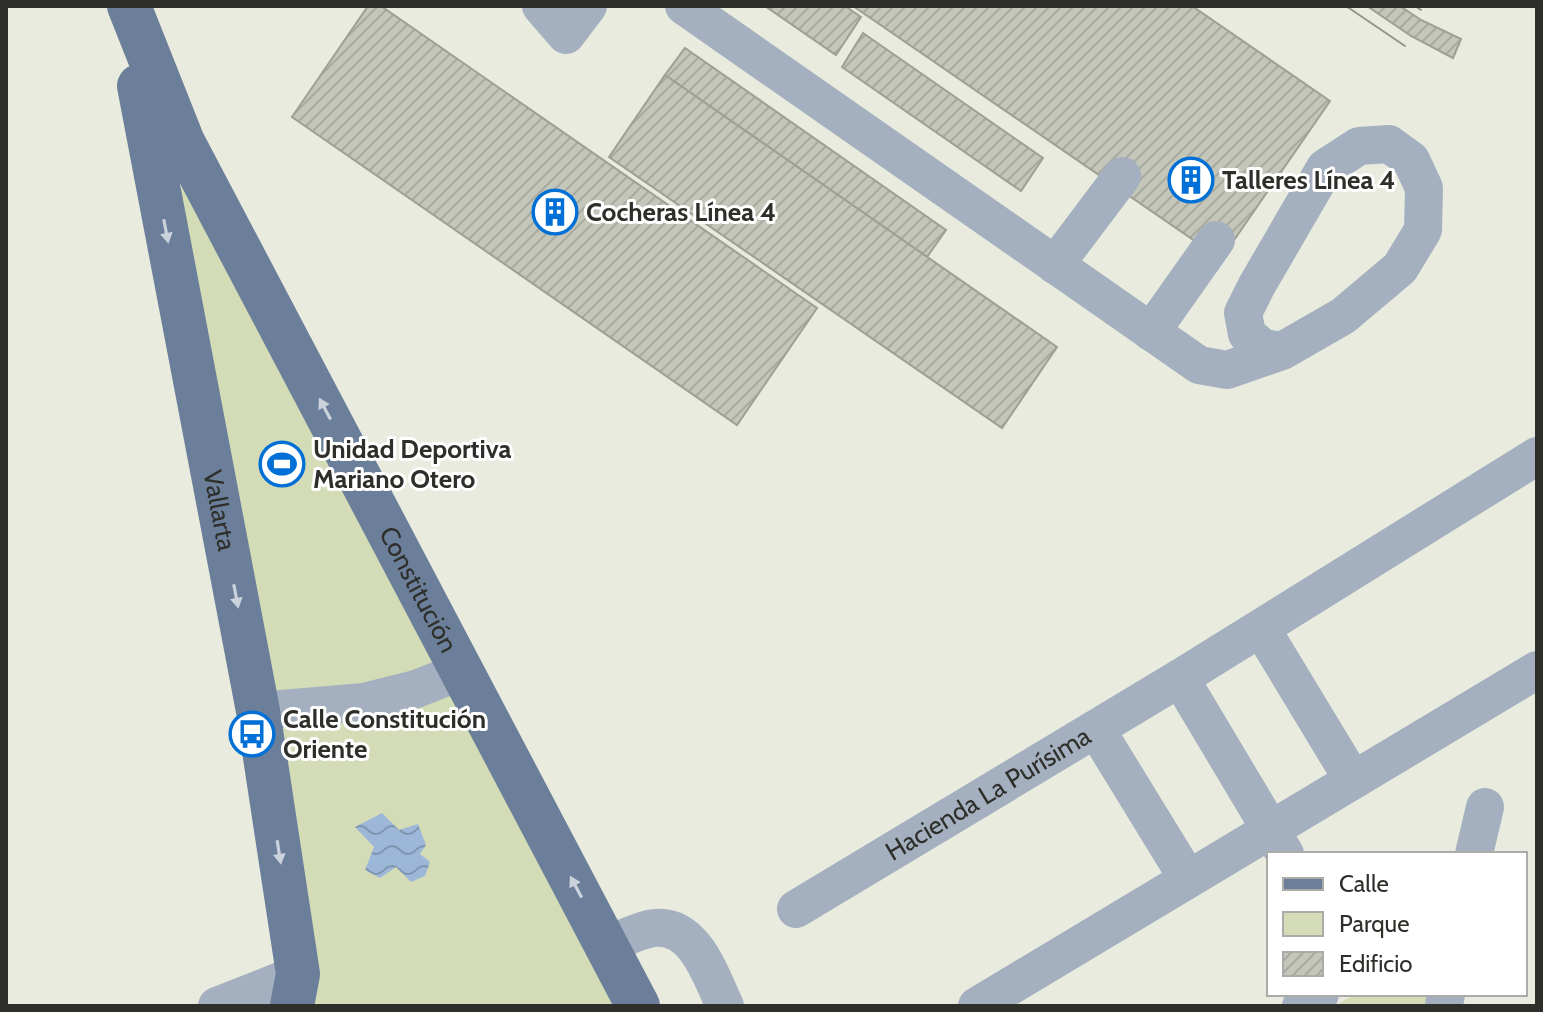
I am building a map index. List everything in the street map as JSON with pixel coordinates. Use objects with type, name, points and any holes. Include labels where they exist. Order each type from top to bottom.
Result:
[{"type":"main road","name":"Constitución","points":[[130,11],[183,142],[638,1006]]},
{"type":"main road","name":"Vallarta","points":[[130,11],[137,75],[157,185],[258,711],[295,990]]},
{"type":"main road","points":[[157,185],[163,171],[176,163],[192,166],[202,177]]},
{"type":"street","points":[[541,6],[566,35],[588,6]]},
{"type":"street","points":[[684,6],[1199,365],[1227,370],[1282,351],[1343,316],[1400,268],[1423,230],[1424,188],[1411,160],[1389,144],[1359,146],[1325,168],[1257,285],[1243,313],[1247,334],[1263,348],[1282,351]]},
{"type":"street","points":[[1055,265],[1122,176]]},
{"type":"street","points":[[1151,332],[1216,240]]},
{"type":"street","name":"Hacienda La Purísima","points":[[796,909],[1180,678],[1537,456]]},
{"type":"street","points":[[1261,628],[1353,780]]},
{"type":"street","points":[[977,1006],[1188,879],[1277,842],[1353,780],[1537,670]]},
{"type":"street","points":[[258,711],[364,702],[416,689],[462,671]]},
{"type":"street","points":[[1180,678],[1277,842]]},
{"type":"street","points":[[1096,729],[1188,879]]},
{"type":"street","points":[[1474,852],[1485,807]]},
{"type":"street","points":[[606,945],[655,928],[681,933],[698,952],[725,1006]]},
{"type":"street","points":[[217,1006],[295,990]]},
{"type":"green space","name":"Unidad Deportiva Mariano Otero","points":[[181,187],[212,222],[617,1006],[301,1006],[174,217]]},
{"type":"green space","points":[[1352,996],[1428,996],[1426,1006],[1335,1006]]},
{"type":"water","points":[[382,813],[399,830],[418,824],[426,845],[420,854],[430,862],[425,876],[411,882],[396,867],[380,878],[365,870],[374,847],[355,827]]},
{"type":"building","name":"Cocheras Línea 4","points":[[368,6],[381,6],[817,308],[737,425],[292,117]]},
{"type":"building","points":[[765,6],[845,6],[861,17],[836,55]]},
{"type":"building","name":"Talleres Línea 4","points":[[853,6],[1192,6],[1330,101],[1221,259]]},
{"type":"building","points":[[1367,6],[1400,6],[1461,39],[1453,58],[1411,36]]},
{"type":"building","points":[[863,33],[1043,158],[1021,191],[842,67]]},
{"type":"building","points":[[685,48],[946,230],[927,257],[665,75]]},
{"type":"building","points":[[665,75],[1057,347],[1002,428],[609,157]]},
{"type":"tram line","points":[[1346,6],[1405,46]]},
{"type":"tram line","points":[[1415,6],[1421,10]]},
{"type":"place","name":"Talleres Línea 4","points":[[1191,180]]},
{"type":"place","name":"Cocheras Línea 4","points":[[555,212]]},
{"type":"place","name":"Unidad Deportiva Mariano Otero","points":[[282,464]]},
{"type":"place","name":"Calle Constitución Oriente","points":[[252,734]]}]
